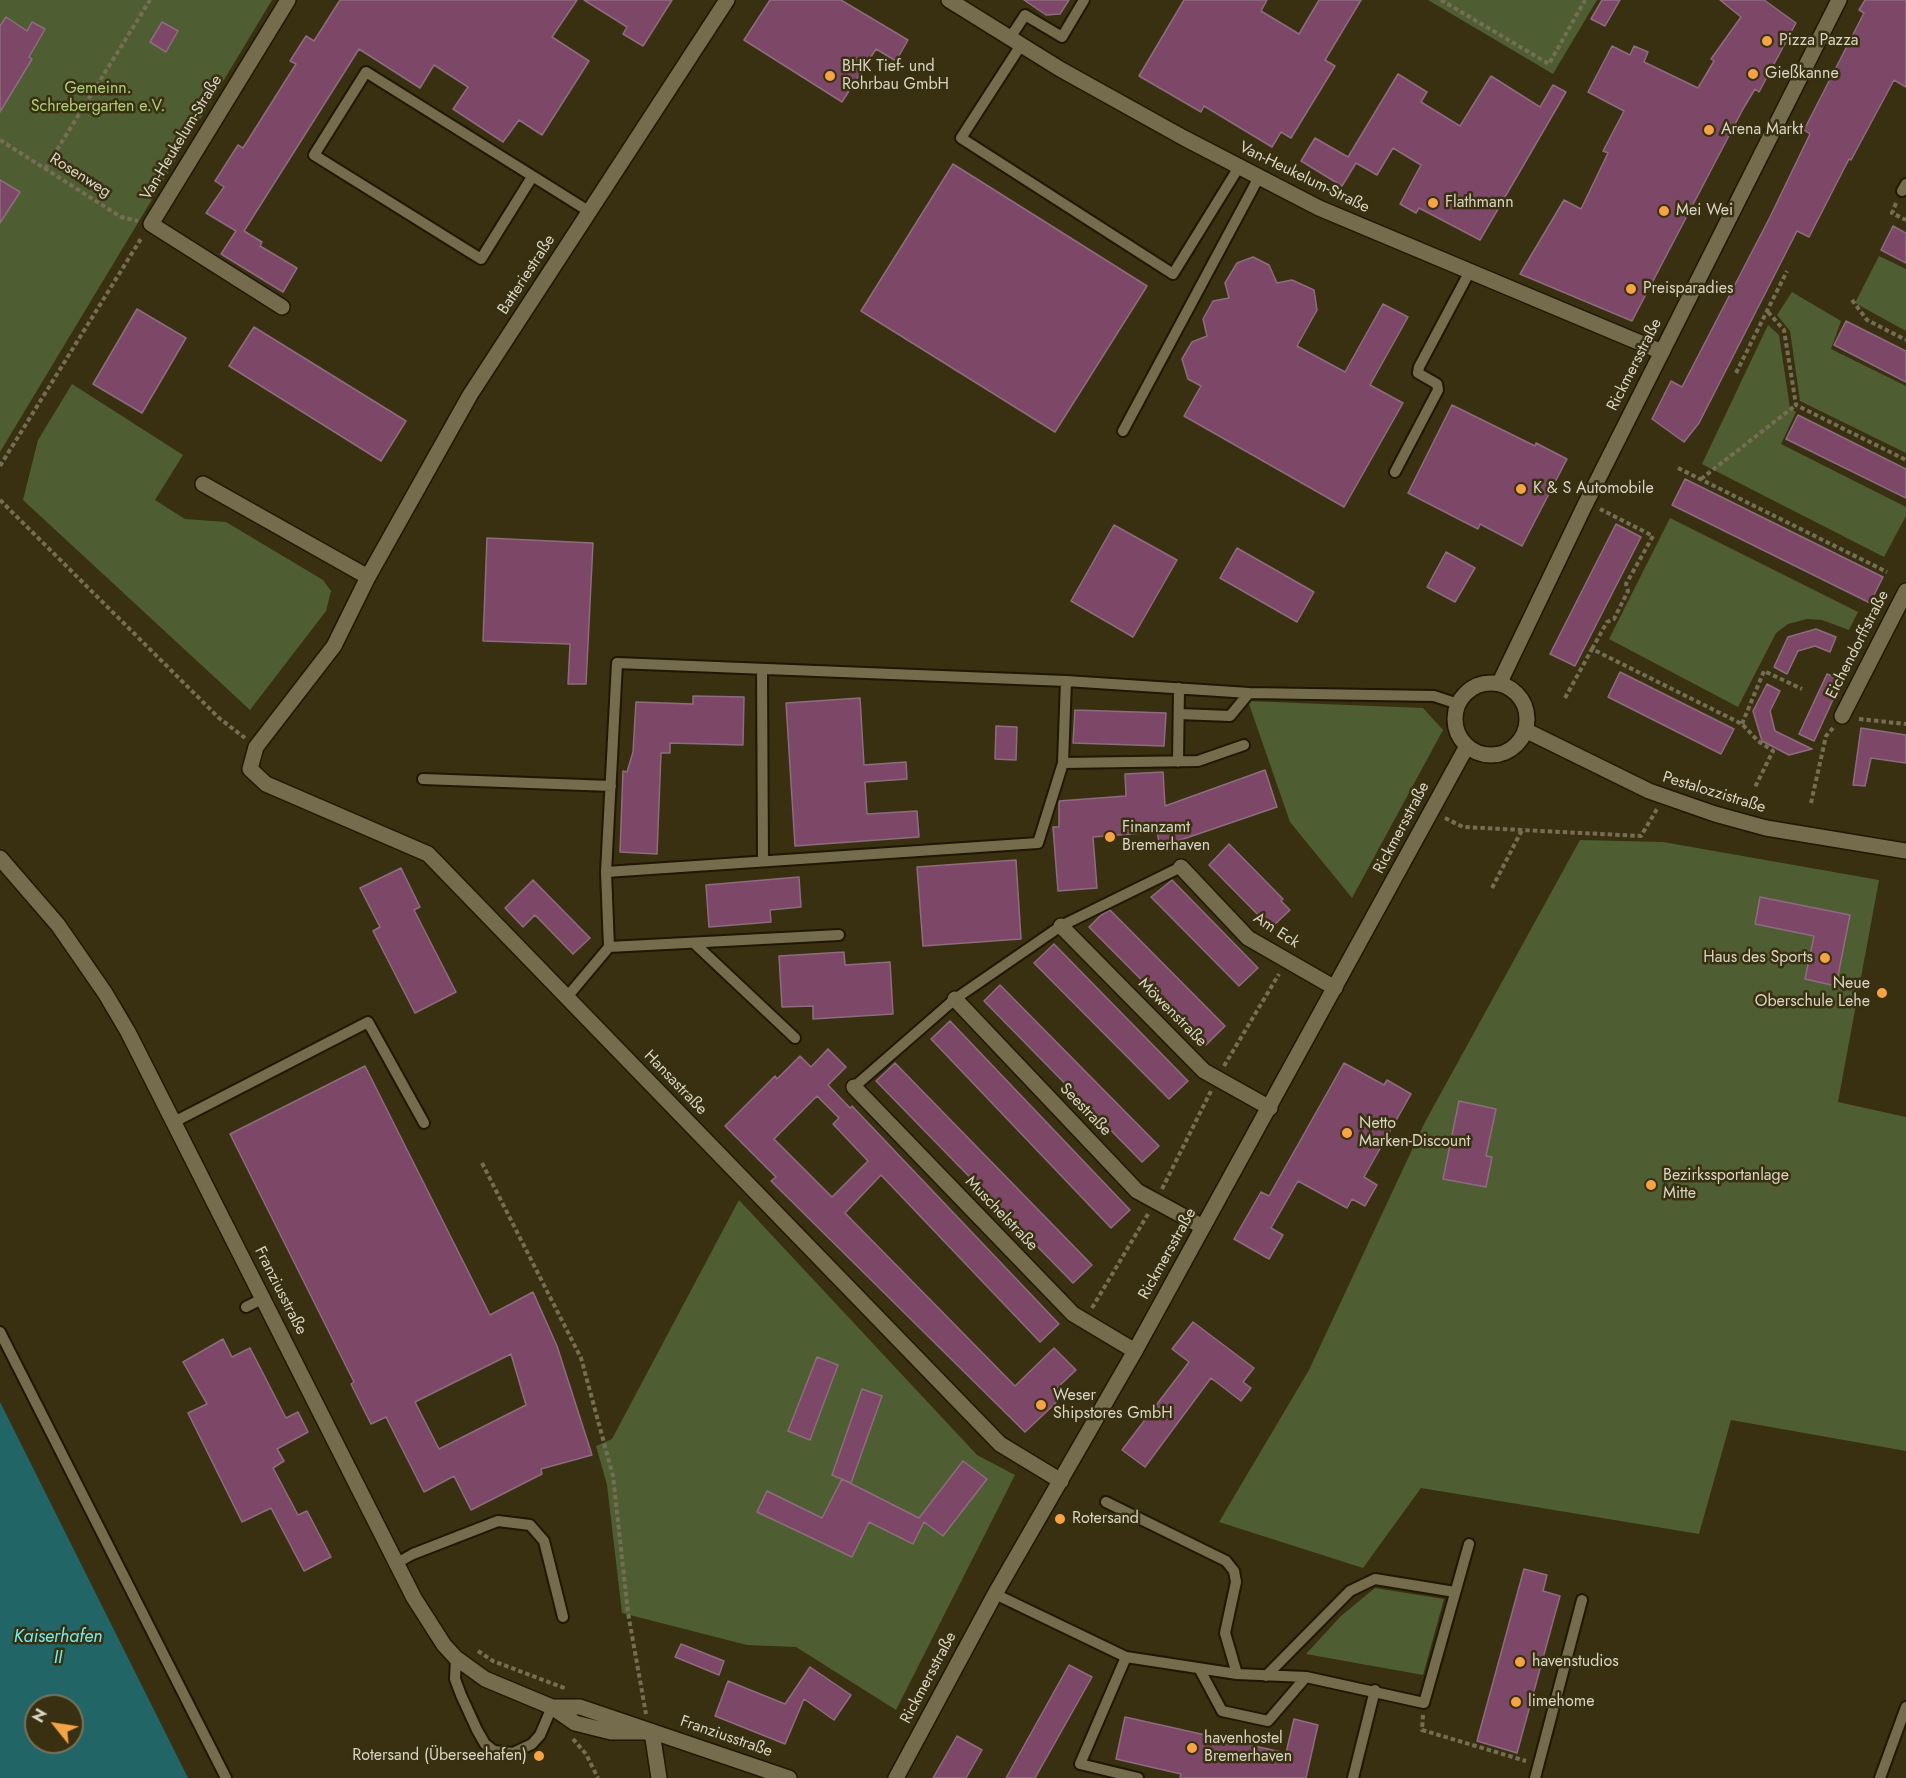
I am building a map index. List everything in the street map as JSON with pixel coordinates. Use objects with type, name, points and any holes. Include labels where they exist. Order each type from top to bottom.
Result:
[{"type":"street","name":"Van-Heukelum-Straße","points":[[282,307],[151,224],[288,0]]},
{"type":"street","name":"Batteriestraße","points":[[256,747],[334,646],[368,577],[470,395],[727,0]]},
{"type":"street","name":"Van-Heukelum-Straße","points":[[949,0],[1070,75],[1319,208],[1662,352]]},
{"type":"street","name":"Rickmersstraße","points":[[1499,684],[1587,501],[1839,0]]},
{"type":"street","points":[[203,484],[368,577]]},
{"type":"street","name":"Eichendorffstraße","points":[[1842,717],[1906,591]]},
{"type":"street","points":[[1499,684],[1511,689],[1522,702],[1527,719],[1525,730],[1515,745],[1500,753],[1483,754],[1467,746],[1458,734],[1455,724],[1458,704],[1474,686],[1499,684]]},
{"type":"street","name":"Pestalozzistraße","points":[[1525,730],[1664,797],[1766,828],[1906,851]]},
{"type":"street","name":"Rickmersstraße","points":[[896,1778],[995,1594],[1135,1351],[1270,1108],[1467,746]]},
{"type":"street","name":"Hansastraße","points":[[256,747],[250,769],[266,784],[428,854],[1000,1444],[1061,1481]]},
{"type":"street","name":"Franziusstraße","points":[[0,858],[58,925],[105,993],[174,1122],[397,1563],[432,1629],[456,1658],[485,1679],[552,1707],[567,1719],[611,1732],[652,1732],[789,1778]]},
{"type":"street","name":"Am Eck","points":[[1180,867],[1248,939],[1335,988]]},
{"type":"street","name":"Möwenstraße","points":[[1061,926],[1204,1071],[1270,1108]]},
{"type":"street","name":"Seestraße","points":[[955,999],[1137,1191],[1203,1227]]},
{"type":"street","name":"Muschelstraße","points":[[854,1087],[1073,1314],[1135,1351]]},
{"type":"street","points":[[652,1732],[659,1778]]},
{"type":"lane","points":[[1084,0],[1062,37],[1025,15],[1015,41],[960,138],[1173,274],[1239,166]]},
{"type":"lane","points":[[532,177],[481,259],[314,155],[366,72],[590,212]]},
{"type":"lane","points":[[1123,430],[1259,177]]},
{"type":"lane","points":[[1395,472],[1438,390],[1437,384],[1418,373],[1419,368],[1470,271]]},
{"type":"lane","points":[[567,998],[609,947],[606,872],[617,663],[1066,681],[1249,693],[1434,696],[1458,704]]},
{"type":"lane","points":[[762,669],[763,861]]},
{"type":"lane","points":[[606,872],[1038,843],[1064,763],[1066,681]]},
{"type":"lane","points":[[1178,762],[1179,688]]},
{"type":"lane","points":[[1179,714],[1230,716],[1249,693]]},
{"type":"lane","points":[[1064,763],[1198,761],[1244,746]]},
{"type":"lane","points":[[423,778],[611,786]]},
{"type":"lane","points":[[854,1087],[955,999],[1061,926],[1180,867]]},
{"type":"lane","points":[[609,947],[839,935]]},
{"type":"lane","points":[[694,942],[795,1038]]},
{"type":"lane","points":[[174,1122],[368,1022],[424,1124]]},
{"type":"lane","points":[[246,1307],[264,1298]]},
{"type":"lane","points":[[0,1332],[226,1778]]},
{"type":"lane","points":[[1106,1502],[1226,1561],[1234,1571],[1236,1582],[1225,1633],[1237,1674]]},
{"type":"lane","points":[[397,1563],[413,1554],[498,1521],[530,1525],[544,1541],[563,1617]]},
{"type":"lane","points":[[995,1594],[1126,1657],[1200,1670],[1306,1677],[1375,1690],[1424,1703],[1469,1544]]},
{"type":"lane","points":[[1266,1676],[1350,1591],[1375,1579],[1455,1592]]},
{"type":"lane","points":[[1535,1778],[1582,1600]]},
{"type":"lane","points":[[1126,1657],[1080,1764],[1137,1778]]},
{"type":"lane","points":[[456,1658],[454,1679],[485,1744],[494,1751],[513,1753],[532,1743],[546,1723],[552,1707]]},
{"type":"lane","points":[[1200,1670],[1222,1711],[1268,1721],[1306,1677]]},
{"type":"lane","points":[[1353,1778],[1375,1690]]},
{"type":"lane","points":[[1880,1778],[1906,1707]]},
{"type":"path","points":[[45,169],[150,0]]},
{"type":"path","points":[[1441,0],[1549,64],[1585,0]]},
{"type":"path","name":"Rosenweg","points":[[0,140],[121,217],[151,224]]},
{"type":"path","points":[[1904,188],[1892,213],[1906,220]]},
{"type":"path","points":[[0,465],[151,224]]},
{"type":"path","points":[[1737,373],[1787,271]]},
{"type":"path","points":[[1852,300],[1867,320],[1906,340]]},
{"type":"path","points":[[1768,312],[1784,330],[1796,405]]},
{"type":"path","points":[[1796,405],[1906,460]]},
{"type":"path","points":[[1701,479],[1796,405]]},
{"type":"path","points":[[1678,468],[1887,572]]},
{"type":"path","points":[[0,500],[219,718],[256,747]]},
{"type":"path","points":[[1565,698],[1607,622],[1614,619],[1628,591],[1626,584],[1653,536],[1587,501]]},
{"type":"path","points":[[1592,649],[1742,724],[1758,741],[1773,751],[1754,789]]},
{"type":"path","points":[[1742,724],[1764,671],[1802,689]]},
{"type":"path","points":[[1811,803],[1826,736],[1842,717],[1906,724]]},
{"type":"path","points":[[1432,811],[1463,827],[1641,836],[1664,797]]},
{"type":"path","points":[[1491,888],[1522,830]]},
{"type":"path","points":[[1084,1321],[1156,1201],[1217,1078],[1287,961]]},
{"type":"path","points":[[482,1163],[581,1358],[613,1476],[628,1613],[646,1711],[634,1709]]},
{"type":"path","points":[[477,1650],[493,1661],[572,1691]]},
{"type":"path","points":[[1424,1703],[1422,1730],[1539,1765]]},
{"type":"path","points":[[546,1723],[564,1732],[579,1745],[598,1778]]},
{"type":"green space","name":"Gemeinn. Schrebergarten e.V.","points":[[0,0],[272,0],[0,452]]},
{"type":"green space","points":[[1428,0],[1597,0],[1553,74]]},
{"type":"green space","points":[[1879,256],[1906,269],[1906,331],[1855,303]]},
{"type":"green space","points":[[1792,292],[1841,321],[1831,349],[1906,386],[1906,453],[1800,401],[1790,331],[1777,315]]},
{"type":"green space","points":[[1768,325],[1779,335],[1790,408],[1796,412],[1781,444],[1906,507],[1906,516],[1884,557],[1702,464]]},
{"type":"green space","points":[[72,384],[183,455],[155,500],[185,519],[226,522],[323,580],[331,591],[326,611],[250,710],[23,500],[38,440]]},
{"type":"green space","points":[[1670,518],[1858,612],[1849,630],[1822,620],[1807,619],[1788,624],[1776,633],[1738,707],[1609,639]]},
{"type":"green space","points":[[1248,701],[1423,708],[1443,730],[1352,898],[1290,822]]},
{"type":"green space","name":"Bezirkssportanlage Mitte","points":[[1580,840],[1663,842],[1879,880],[1838,1102],[1906,1117],[1906,1451],[1731,1420],[1699,1534],[1421,1488],[1363,1568],[1219,1522],[1309,1370],[1425,1122]]},
{"type":"green space","points":[[739,1200],[977,1455],[1015,1475],[896,1710],[796,1647],[747,1645],[622,1613],[607,1485],[596,1446],[612,1439]]},
{"type":"green space","points":[[1375,1588],[1444,1599],[1423,1675],[1306,1654],[1341,1616]]},
{"type":"water","name":"Kaiserhafen II","points":[[0,1402],[188,1778],[0,1778]]},
{"type":"building","points":[[340,0],[577,0],[552,37],[589,61],[542,135],[519,120],[503,142],[453,109],[468,87],[434,65],[420,88],[359,49],[244,231],[262,242],[260,246],[297,268],[283,292],[221,254],[236,231],[206,213],[224,187],[215,181],[238,145],[243,148],[296,64],[290,61],[306,36],[314,41]]},
{"type":"building","points":[[584,0],[672,0],[643,46],[623,34],[627,27]]},
{"type":"building","name":"BHK Tief- und Rohrbau GmbH","points":[[770,0],[841,0],[908,40],[896,61],[876,49],[842,102],[744,40]]},
{"type":"building","points":[[1024,0],[1069,0],[1060,14],[1046,15]]},
{"type":"building","points":[[1184,0],[1267,0],[1261,11],[1299,34],[1319,0],[1361,0],[1325,60],[1335,66],[1291,138],[1281,132],[1272,147],[1204,106],[1201,112],[1139,76]]},
{"type":"building","points":[[1602,0],[1620,0],[1605,26],[1591,19]]},
{"type":"building","points":[[1720,0],[1764,0],[1796,23],[1759,92],[1755,89],[1743,109],[1632,321],[1520,274],[1564,200],[1581,209],[1608,153],[1603,151],[1624,111],[1588,92],[1612,46],[1630,55],[1634,46],[1648,52],[1644,62],[1698,88],[1714,61],[1711,59],[1741,17]]},
{"type":"building","points":[[1865,0],[1906,0],[1906,87],[1894,80],[1851,160],[1849,159],[1809,237],[1797,231],[1699,423],[1684,442],[1652,419],[1671,381],[1682,387],[1770,217],[1810,134],[1804,130],[1864,13],[1859,10]]},
{"type":"building","points":[[6,17],[27,31],[32,22],[45,29],[29,57],[32,59],[0,112],[0,26]]},
{"type":"building","points":[[162,22],[178,31],[166,52],[150,42]]},
{"type":"building","points":[[1398,74],[1427,92],[1421,102],[1460,126],[1491,76],[1540,107],[1553,85],[1566,92],[1480,240],[1419,208],[1416,213],[1400,204],[1421,165],[1393,148],[1377,175],[1356,163],[1342,186],[1301,161],[1315,138],[1348,157]]},
{"type":"building","points":[[953,164],[1147,286],[1055,432],[861,311]]},
{"type":"building","points":[[0,180],[20,192],[0,223]]},
{"type":"building","points":[[1893,226],[1906,233],[1906,263],[1881,250]]},
{"type":"building","points":[[1253,257],[1269,265],[1277,283],[1292,280],[1314,290],[1317,310],[1297,346],[1345,372],[1383,304],[1408,317],[1370,385],[1403,403],[1344,507],[1184,416],[1201,386],[1188,379],[1182,359],[1192,342],[1207,336],[1203,319],[1213,301],[1229,298],[1225,283],[1237,263]]},
{"type":"building","points":[[137,309],[186,338],[142,413],[93,384]]},
{"type":"building","points":[[1846,321],[1906,351],[1906,382],[1834,345]]},
{"type":"building","points":[[254,327],[406,421],[381,461],[229,366]]},
{"type":"building","points":[[1452,405],[1535,446],[1536,443],[1567,459],[1522,546],[1480,524],[1478,529],[1408,493]]},
{"type":"building","points":[[1798,415],[1906,469],[1906,498],[1786,439]]},
{"type":"building","points":[[1685,479],[1883,577],[1870,603],[1672,505]]},
{"type":"building","points":[[1616,524],[1641,537],[1575,666],[1550,654]]},
{"type":"building","points":[[1114,525],[1177,560],[1133,637],[1071,601]]},
{"type":"building","points":[[487,538],[593,543],[586,684],[568,684],[570,644],[483,641]]},
{"type":"building","points":[[1237,548],[1314,592],[1297,622],[1220,578]]},
{"type":"building","points":[[1446,552],[1475,568],[1455,602],[1427,587]]},
{"type":"building","points":[[1816,629],[1836,637],[1830,652],[1815,646],[1798,651],[1787,674],[1774,667],[1788,637]]},
{"type":"building","points":[[1620,672],[1734,729],[1721,754],[1608,697]]},
{"type":"building","points":[[1827,674],[1842,680],[1814,741],[1799,734]]},
{"type":"building","points":[[1767,684],[1780,691],[1770,711],[1775,731],[1812,749],[1789,755],[1762,741],[1753,711]]},
{"type":"building","points":[[693,696],[744,697],[743,745],[670,743],[670,753],[661,753],[657,854],[620,852],[623,771],[627,772],[633,752],[636,702],[693,704]]},
{"type":"building","points":[[860,698],[864,765],[906,762],[907,779],[865,782],[867,814],[917,811],[919,837],[795,846],[786,703]]},
{"type":"building","points":[[1075,710],[1166,713],[1164,746],[1073,743]]},
{"type":"building","points":[[996,726],[1017,727],[1016,760],[995,759]]},
{"type":"building","points":[[1861,728],[1906,735],[1906,763],[1871,758],[1865,786],[1853,785]]},
{"type":"building","points":[[1265,770],[1277,807],[1160,847],[1157,832],[1093,837],[1097,888],[1058,891],[1053,827],[1059,827],[1059,801],[1126,796],[1125,774],[1163,772],[1165,806]]},
{"type":"building","points":[[1229,844],[1283,899],[1281,901],[1290,910],[1271,928],[1209,865]]},
{"type":"building","points":[[1016,860],[1021,939],[923,946],[917,867]]},
{"type":"building","points":[[401,868],[420,907],[414,910],[456,992],[415,1013],[373,931],[380,927],[360,888]]},
{"type":"building","points":[[799,877],[801,907],[770,910],[771,922],[709,927],[706,885]]},
{"type":"building","points":[[533,880],[590,938],[573,954],[535,915],[523,927],[505,908]]},
{"type":"building","points":[[1172,880],[1258,968],[1239,986],[1151,897]]},
{"type":"building","name":"Haus des Sports","points":[[1760,897],[1850,915],[1836,986],[1805,979],[1814,936],[1755,924]]},
{"type":"building","points":[[1110,910],[1225,1026],[1206,1045],[1089,927]]},
{"type":"building","points":[[1054,944],[1188,1081],[1169,1099],[1034,963]]},
{"type":"building","points":[[844,952],[845,965],[890,962],[893,1014],[813,1019],[813,1006],[782,1007],[779,956]]},
{"type":"building","points":[[1000,985],[1159,1146],[1142,1162],[984,1001]]},
{"type":"building","points":[[950,1021],[1130,1210],[1111,1228],[931,1039]]},
{"type":"building","points":[[828,1049],[846,1067],[828,1085],[850,1108],[852,1106],[1059,1324],[1040,1342],[881,1175],[845,1213],[1015,1386],[1054,1348],[1076,1370],[1054,1391],[1061,1398],[1025,1432],[771,1181],[776,1177],[725,1126],[775,1076],[777,1079],[800,1056],[811,1067]],"holes":[[[817,1096],[839,1118],[833,1124],[868,1161],[832,1197],[774,1139]]]},
{"type":"building","points":[[895,1063],[1092,1265],[1073,1283],[876,1081]]},
{"type":"building","name":"Netto Marken-Discount","points":[[1344,1063],[1384,1085],[1387,1080],[1411,1094],[1364,1177],[1377,1185],[1365,1206],[1352,1199],[1347,1208],[1298,1181],[1271,1228],[1283,1235],[1269,1259],[1234,1239],[1261,1192],[1269,1196]]},
{"type":"building","points":[[365,1066],[490,1315],[533,1292],[557,1346],[592,1455],[541,1469],[542,1474],[471,1510],[454,1476],[424,1492],[386,1417],[371,1424],[351,1384],[354,1382],[230,1134]],"holes":[[[511,1354],[526,1405],[439,1449],[415,1402]]]},
{"type":"building","points":[[1459,1101],[1496,1109],[1486,1156],[1492,1157],[1486,1187],[1443,1179]]},
{"type":"building","points":[[1193,1322],[1254,1368],[1243,1382],[1251,1388],[1241,1401],[1211,1378],[1145,1467],[1122,1450],[1189,1362],[1172,1349]]},
{"type":"building","points":[[223,1339],[232,1357],[250,1348],[286,1418],[298,1412],[308,1432],[277,1449],[284,1461],[273,1468],[298,1515],[307,1511],[331,1557],[304,1571],[271,1508],[242,1522],[188,1413],[207,1404],[183,1362]]},
{"type":"building","points":[[817,1357],[838,1365],[810,1440],[788,1431]]},
{"type":"building","points":[[862,1389],[882,1396],[851,1483],[832,1475]]},
{"type":"building","points":[[963,1461],[987,1479],[943,1536],[924,1522],[913,1544],[869,1522],[852,1557],[757,1512],[767,1491],[822,1518],[842,1479],[919,1518]]},
{"type":"building","name":"havenstudios","points":[[1524,1569],[1547,1575],[1543,1591],[1560,1596],[1517,1753],[1477,1741]]},
{"type":"building","points":[[681,1644],[724,1661],[719,1675],[675,1657]]},
{"type":"building","points":[[1069,1665],[1092,1677],[1035,1778],[1006,1778]]},
{"type":"building","points":[[810,1667],[851,1695],[834,1720],[804,1699],[785,1744],[715,1716],[728,1681],[785,1704]]},
{"type":"building","name":"havenhostel Bremerhaven","points":[[1125,1717],[1286,1753],[1294,1719],[1318,1725],[1306,1778],[1180,1778],[1181,1774],[1116,1759]]},
{"type":"building","points":[[957,1736],[982,1750],[966,1778],[933,1778]]},
{"type":"place","name":"Pizza Pazza","points":[[1767,41]]},
{"type":"place","name":"Gießkanne","points":[[1753,74]]},
{"type":"place","name":"BHK Tief- und Rohrbau GmbH","points":[[830,76]]},
{"type":"place","name":"Arena Markt","points":[[1709,130]]},
{"type":"place","name":"Flathmann","points":[[1433,203]]},
{"type":"place","name":"Mei Wei","points":[[1664,211]]},
{"type":"place","name":"Preisparadies","points":[[1631,289]]},
{"type":"place","name":"K & S Automobile","points":[[1521,489]]},
{"type":"place","name":"Finanzamt Bremerhaven","points":[[1110,837]]},
{"type":"place","name":"Haus des Sports","points":[[1825,958]]},
{"type":"place","name":"Neue Oberschule Lehe","points":[[1882,993]]},
{"type":"place","name":"Netto Marken-Discount","points":[[1347,1133]]},
{"type":"place","name":"Bezirkssportanlage Mitte","points":[[1651,1185]]},
{"type":"place","name":"Weser Shipstores GmbH","points":[[1041,1405]]},
{"type":"place","name":"Rotersand","points":[[1060,1519]]},
{"type":"place","name":"havenstudios","points":[[1520,1662]]},
{"type":"place","name":"limehome","points":[[1516,1702]]},
{"type":"place","name":"havenhostel Bremerhaven","points":[[1192,1748]]},
{"type":"place","name":"Rotersand (Überseehafen)","points":[[539,1756]]}]
